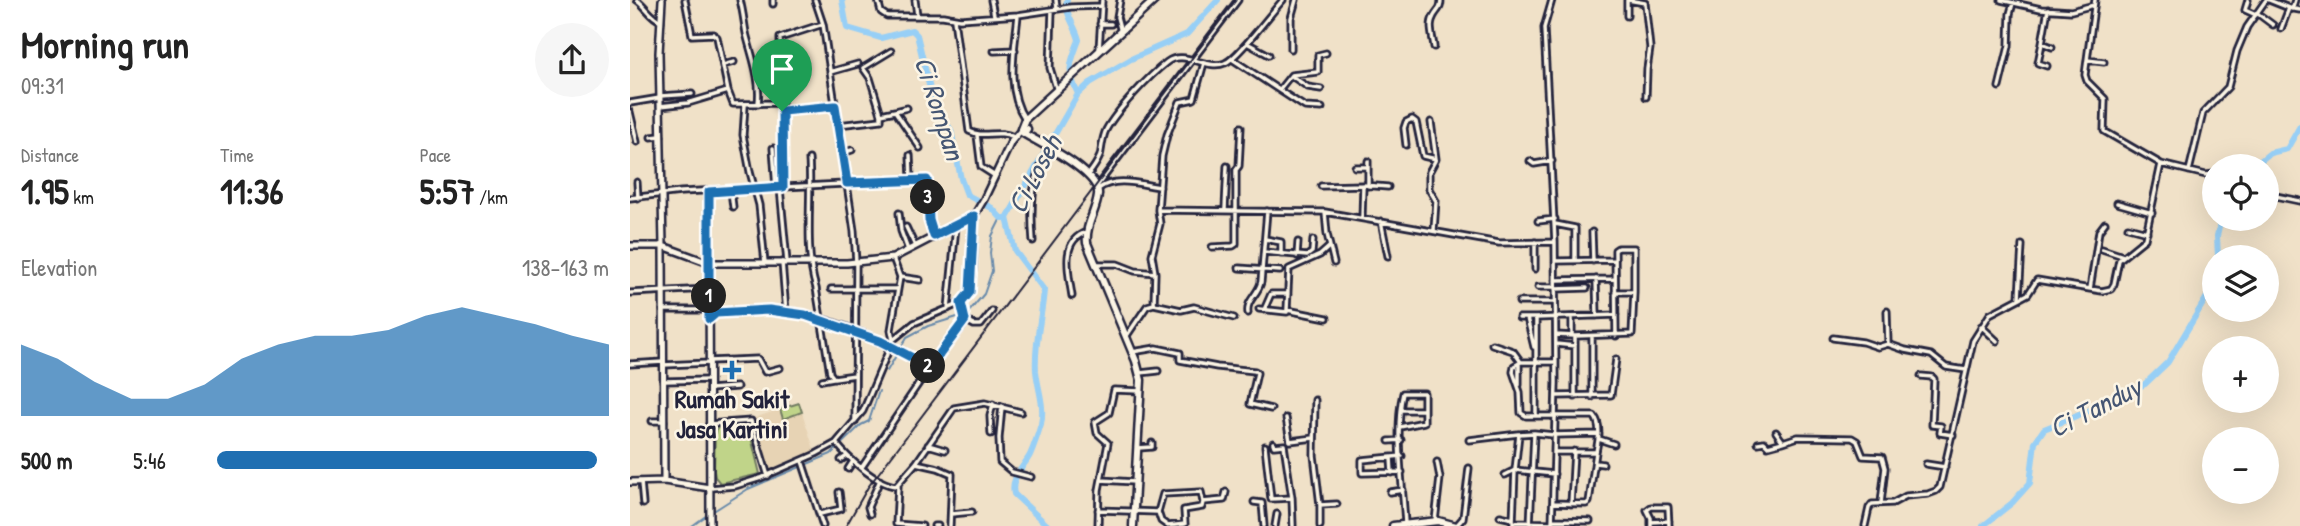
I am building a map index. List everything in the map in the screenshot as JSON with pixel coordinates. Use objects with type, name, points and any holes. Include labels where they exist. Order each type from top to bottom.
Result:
[{"type":"highway","points":[[1133,526],[1142,391],[1140,373],[1087,243],[1087,232],[1098,197],[1098,188],[1088,175],[1023,130],[1026,119],[1155,0]]},
{"type":"highway","points":[[1393,526],[1448,522],[1456,526]]},
{"type":"main road","points":[[662,0],[660,106],[664,481]]},
{"type":"main road","points":[[630,246],[663,246],[709,262],[856,262],[893,258],[974,216],[1013,139],[1023,130]]},
{"type":"main road","points":[[663,232],[676,250]]},
{"type":"main road","points":[[709,262],[710,526]]},
{"type":"main road","points":[[630,482],[664,481],[710,488]]},
{"type":"street","points":[[636,0],[661,21]]},
{"type":"street","points":[[685,0],[693,36],[716,36],[733,104],[782,103]]},
{"type":"street","points":[[740,0],[757,70],[760,88],[758,104]]},
{"type":"street","points":[[815,0],[830,72],[856,262],[855,422]]},
{"type":"street","points":[[878,0],[881,12],[885,15],[943,16],[954,19],[1102,6]]},
{"type":"street","points":[[915,0],[917,15]]},
{"type":"street","points":[[991,0],[994,16]]},
{"type":"street","points":[[1056,0],[1050,68],[1057,91]]},
{"type":"street","points":[[1099,51],[1102,0]]},
{"type":"street","points":[[1120,0],[1117,17],[1121,32]]},
{"type":"street","points":[[1098,188],[1238,0]]},
{"type":"street","points":[[1088,175],[1098,161],[1107,129],[1151,77],[1174,58],[1220,65],[1232,59],[1283,0]]},
{"type":"street","points":[[1291,48],[1291,18],[1296,0]]},
{"type":"street","points":[[1434,47],[1431,28],[1441,0]]},
{"type":"street","points":[[1552,0],[1544,28],[1555,222],[1556,396],[1552,523]]},
{"type":"street","points":[[1627,16],[1627,0],[1645,3],[1650,48],[1646,97]]},
{"type":"street","points":[[2001,0],[2071,11],[2094,2],[2085,75],[2087,81],[2105,99],[2104,131],[2161,164],[2202,174]]},
{"type":"street","points":[[2248,0],[2245,11],[2257,14],[2273,25]]},
{"type":"street","points":[[2189,171],[2203,113],[2228,87],[2237,51],[2247,27],[2268,0],[2300,10]]},
{"type":"street","points":[[2281,29],[2295,0]]},
{"type":"street","points":[[1999,87],[2009,46],[2013,3]]},
{"type":"street","points":[[2047,66],[2038,64],[2048,9]]},
{"type":"street","points":[[1018,15],[1015,96],[1019,110],[1026,119]]},
{"type":"street","points":[[954,19],[968,130],[976,135],[1000,132],[1013,139]]},
{"type":"street","points":[[786,312],[780,188],[780,38],[822,24]]},
{"type":"street","points":[[1100,24],[1111,24]]},
{"type":"street","points":[[1247,43],[1269,55]]},
{"type":"street","points":[[2042,43],[2052,47]]},
{"type":"street","points":[[838,125],[881,120],[869,75],[863,68],[891,51]]},
{"type":"street","points":[[994,51],[1015,51]]},
{"type":"street","points":[[1279,90],[1291,75],[1317,72],[1318,55],[1326,53]]},
{"type":"street","points":[[1232,59],[1305,107],[1322,108]]},
{"type":"street","points":[[2087,60],[2104,62]]},
{"type":"street","points":[[723,65],[734,62]]},
{"type":"street","points":[[1154,304],[1155,273],[1152,251],[1159,227],[1162,156],[1180,102],[1194,99],[1204,62]]},
{"type":"street","points":[[830,72],[858,64]]},
{"type":"street","points":[[1291,75],[1308,87],[1321,89]]},
{"type":"street","points":[[660,106],[682,104],[728,91]]},
{"type":"street","points":[[630,103],[692,94]]},
{"type":"street","points":[[745,105],[743,135],[756,190],[765,263]]},
{"type":"street","points":[[782,111],[835,106]]},
{"type":"street","points":[[881,114],[907,108]]},
{"type":"street","points":[[895,111],[920,148]]},
{"type":"street","points":[[630,112],[637,142]]},
{"type":"street","points":[[1406,145],[1404,126],[1412,119],[1416,122],[1423,156],[1436,159]]},
{"type":"street","points":[[1431,122],[1436,159],[1429,172],[1430,192],[1436,201],[1434,230]]},
{"type":"street","points":[[1212,247],[1235,245],[1236,170],[1239,166],[1241,127]]},
{"type":"street","points":[[976,135],[981,167],[995,176]]},
{"type":"street","points":[[651,137],[661,136]]},
{"type":"street","points":[[773,148],[780,188]]},
{"type":"street","points":[[842,153],[852,150]]},
{"type":"street","points":[[1033,241],[1031,212],[1035,186],[1047,157],[1054,152]]},
{"type":"street","points":[[910,155],[911,179]]},
{"type":"street","points":[[809,159],[810,263],[833,378]]},
{"type":"street","points":[[1530,161],[1534,164],[1552,160]]},
{"type":"street","points":[[1356,167],[1368,164],[1362,219]]},
{"type":"street","points":[[1865,526],[1869,508],[1874,503],[1893,503],[1906,496],[1936,491],[1942,484],[1971,345],[1992,313],[2028,294],[2038,280],[2105,291],[2112,288],[2118,264],[2123,256],[2143,242],[2147,232],[2161,164]]},
{"type":"street","points":[[1225,210],[1227,166]]},
{"type":"street","points":[[630,198],[681,192],[925,180],[928,182],[929,220],[934,236]]},
{"type":"street","points":[[1098,188],[1117,181],[1160,187]]},
{"type":"street","points":[[637,182],[638,198]]},
{"type":"street","points":[[1321,186],[1388,187]]},
{"type":"street","points":[[732,191],[733,207]]},
{"type":"street","points":[[709,192],[709,262]]},
{"type":"street","points":[[2279,197],[2300,201]]},
{"type":"street","points":[[2117,203],[2152,213]]},
{"type":"street","points":[[1158,210],[1325,212],[1499,243],[1555,242]]},
{"type":"street","points":[[1248,313],[1249,303],[1259,291],[1267,211]]},
{"type":"street","points":[[898,212],[901,231],[911,248]]},
{"type":"street","points":[[1325,212],[1329,247],[1334,263]]},
{"type":"street","points":[[710,488],[735,486],[803,464],[838,446],[868,401],[892,343],[914,323],[961,303],[970,292],[974,216]]},
{"type":"street","points":[[1381,220],[1388,256]]},
{"type":"street","points":[[1538,221],[1555,222],[1575,228],[1576,261]]},
{"type":"street","points":[[2090,289],[2099,231],[2105,223]]},
{"type":"street","points":[[948,309],[956,226]]},
{"type":"street","points":[[906,227],[911,248]]},
{"type":"street","points":[[2128,228],[2147,232]]},
{"type":"street","points":[[1072,296],[1069,249],[1077,236],[1087,232]]},
{"type":"street","points":[[1592,232],[1592,261]]},
{"type":"street","points":[[1265,239],[1281,242],[1281,254]]},
{"type":"street","points":[[1264,252],[1307,256],[1311,253],[1313,240]]},
{"type":"street","points":[[1297,256],[1298,242]]},
{"type":"street","points":[[1535,242],[1535,269]]},
{"type":"street","points":[[2019,299],[2022,245]]},
{"type":"street","points":[[1287,312],[1290,268],[1320,255],[1329,247]]},
{"type":"street","points":[[1556,335],[1616,336],[1633,333],[1636,249],[1616,248],[1616,336]]},
{"type":"street","points":[[2102,250],[2123,256]]},
{"type":"street","points":[[892,343],[891,330],[901,277],[893,258]]},
{"type":"street","points":[[1555,261],[1615,260]]},
{"type":"street","points":[[1096,264],[1114,264],[1135,271],[1155,273]]},
{"type":"street","points":[[1239,268],[1280,271]]},
{"type":"street","points":[[901,277],[920,279]]},
{"type":"street","points":[[1596,279],[1597,316]]},
{"type":"street","points":[[1555,280],[1615,279]]},
{"type":"street","points":[[1538,288],[1587,288]]},
{"type":"street","points":[[630,293],[709,289]]},
{"type":"street","points":[[831,289],[897,289]]},
{"type":"street","points":[[1615,292],[1634,292]]},
{"type":"street","points":[[1288,294],[1271,294],[1262,309],[1327,318]]},
{"type":"street","points":[[1519,302],[1555,302]]},
{"type":"street","points":[[961,303],[964,316],[974,325],[981,325],[992,311]]},
{"type":"street","points":[[1126,337],[1147,306],[1154,304],[1181,310],[1194,307],[1234,317]]},
{"type":"street","points":[[663,310],[769,310],[820,319],[892,343],[898,350],[930,367]]},
{"type":"street","points":[[1887,311],[1888,344]]},
{"type":"street","points":[[1519,318],[1616,315]]},
{"type":"street","points":[[862,467],[964,316]]},
{"type":"street","points":[[1572,317],[1575,397]]},
{"type":"street","points":[[1527,318],[1535,351]]},
{"type":"street","points":[[1536,318],[1536,416]]},
{"type":"street","points":[[1981,326],[1997,341]]},
{"type":"street","points":[[1592,336],[1592,397]]},
{"type":"street","points":[[1833,338],[1878,347],[1888,344],[1905,351],[1931,355],[1946,367],[1966,370]]},
{"type":"street","points":[[1492,344],[1513,351],[1520,363]]},
{"type":"street","points":[[1556,344],[1575,346]]},
{"type":"street","points":[[1132,352],[1160,348],[1179,352],[1180,360],[1188,362],[1255,371],[1257,373],[1250,404],[1271,409]]},
{"type":"street","points":[[630,364],[758,359],[765,372],[779,368]]},
{"type":"street","points":[[1556,396],[1592,397],[1612,394],[1615,359]]},
{"type":"street","points":[[1553,503],[1589,502],[1599,437],[1598,420],[1594,416],[1536,416],[1523,415],[1520,411],[1514,366],[1520,363],[1556,362]]},
{"type":"street","points":[[1140,373],[1158,371]]},
{"type":"street","points":[[822,380],[855,375]]},
{"type":"street","points":[[1921,376],[1934,379],[1932,425],[1941,427],[1940,433],[1953,435]]},
{"type":"street","points":[[663,381],[709,380]]},
{"type":"street","points":[[709,388],[737,387]]},
{"type":"street","points":[[1098,526],[1101,480],[1108,443],[1097,433],[1096,420],[1107,416],[1114,390],[1142,391]]},
{"type":"street","points":[[1400,426],[1423,422],[1423,393],[1404,393],[1400,410],[1400,426],[1403,490],[1409,524]]},
{"type":"street","points":[[1315,400],[1314,438],[1320,526]]},
{"type":"street","points":[[922,526],[894,524],[898,486],[955,407],[982,403],[1021,412]]},
{"type":"street","points":[[991,433],[990,416],[993,404]]},
{"type":"street","points":[[1002,406],[999,458],[1001,464],[1012,472],[1031,477]]},
{"type":"street","points":[[1400,410],[1424,410]]},
{"type":"street","points":[[1286,418],[1290,441],[1314,438]]},
{"type":"street","points":[[652,421],[664,421]]},
{"type":"street","points":[[709,424],[751,421],[768,475]]},
{"type":"street","points":[[1776,432],[1783,442]]},
{"type":"street","points":[[1530,524],[1534,433]]},
{"type":"street","points":[[1469,440],[1534,433],[1599,437],[1614,444]]},
{"type":"street","points":[[1513,522],[1519,434]]},
{"type":"street","points":[[1758,443],[1764,442],[1768,446],[1798,437],[1856,440],[1862,455],[1884,458],[1881,503]]},
{"type":"street","points":[[1389,441],[1401,440]]},
{"type":"street","points":[[1138,448],[1150,448],[1152,443]]},
{"type":"street","points":[[1273,443],[1275,446],[1284,445],[1293,526]]},
{"type":"street","points":[[928,445],[945,450]]},
{"type":"street","points":[[838,446],[853,461],[880,480],[898,486]]},
{"type":"street","points":[[1265,446],[1271,499],[1292,498]]},
{"type":"street","points":[[1571,504],[1574,451]]},
{"type":"street","points":[[1554,452],[1596,452]]},
{"type":"street","points":[[841,460],[847,456]]},
{"type":"street","points":[[1402,456],[1362,460],[1362,473],[1402,472]]},
{"type":"street","points":[[1391,457],[1392,473]]},
{"type":"street","points":[[848,469],[853,461]]},
{"type":"street","points":[[1431,523],[1440,478],[1437,462]]},
{"type":"street","points":[[916,463],[952,473],[950,526]]},
{"type":"street","points":[[1595,463],[1603,464]]},
{"type":"street","points":[[803,464],[823,526]]},
{"type":"street","points":[[1926,464],[1945,467]]},
{"type":"street","points":[[1456,526],[1462,520],[1469,468]]},
{"type":"street","points":[[1505,475],[1515,470],[1553,474]]},
{"type":"street","points":[[870,514],[867,507],[880,480]]},
{"type":"street","points":[[1101,480],[1135,482]]},
{"type":"street","points":[[641,482],[643,504]]},
{"type":"street","points":[[1390,492],[1403,490]]},
{"type":"street","points":[[819,514],[841,509],[839,492]]},
{"type":"street","points":[[1201,492],[1203,502],[1202,507],[1183,511],[1185,525],[1165,525],[1161,522],[1158,512],[1160,499],[1165,494],[1201,492]]},
{"type":"street","points":[[1203,502],[1224,500],[1226,492]]},
{"type":"street","points":[[1254,502],[1262,503],[1264,526]]},
{"type":"street","points":[[1320,505],[1337,504]]},
{"type":"street","points":[[1649,507],[1668,507],[1669,524],[1651,524],[1647,510],[1649,507]]},
{"type":"street","points":[[1098,510],[1158,512]]},
{"type":"street","points":[[951,514],[972,512]]},
{"type":"street","points":[[1275,526],[1277,514]]},
{"type":"street","points":[[1500,516],[1513,522],[1530,524],[1590,521]]},
{"type":"shaded area","points":[[799,403],[815,452],[768,471],[753,422],[757,417]]},
{"type":"green space","points":[[799,403],[802,412],[783,419],[780,409]]},
{"type":"green space","points":[[748,425],[760,474],[720,483],[714,471],[715,430],[720,427]]},
{"type":"waterway","name":"Ci Rompan","points":[[842,0],[847,28],[881,38],[912,30],[917,35],[934,106],[951,130],[967,195],[992,208],[1001,218],[1007,218]]},
{"type":"waterway","points":[[1067,0],[1067,10],[1079,40],[1071,67],[1078,94]]},
{"type":"waterway","name":"Ci Loseh","points":[[1048,526],[1014,494],[1013,488],[1015,478],[1030,455],[1041,424],[1042,404],[1036,361],[1044,290],[1015,251],[1007,218],[1078,94],[1090,83],[1131,59],[1187,34],[1218,0]]},
{"type":"waterway","name":"Ci Tanduy","points":[[2269,154],[2287,149],[2300,126]]},
{"type":"waterway","points":[[887,371],[907,337],[928,326],[967,314],[984,294],[992,271],[992,236],[1001,218]]},
{"type":"waterway","name":"Ci Tanduy","points":[[2217,245],[2218,231]]},
{"type":"waterway","name":"Ci Tanduy","points":[[1983,526],[2012,503],[2030,483],[2035,442],[2044,429],[2145,384],[2168,362],[2202,305]]},
{"type":"waterway","points":[[712,512],[748,489],[831,454],[861,425],[869,421],[879,391]]},
{"type":"waterway","points":[[692,526],[707,515]]},
{"type":"railway","points":[[846,526],[868,487],[1236,0]]},
{"type":"place","name":"Rumah Sakit Jasa Kartini","points":[[732,370]]},
{"type":"route","points":[[835,106],[847,183],[927,180],[929,220],[934,236],[974,216],[970,292],[961,303],[965,320],[930,367],[880,341],[805,315],[769,310],[716,313],[709,319],[709,192],[783,187],[782,111],[835,106]]}]
